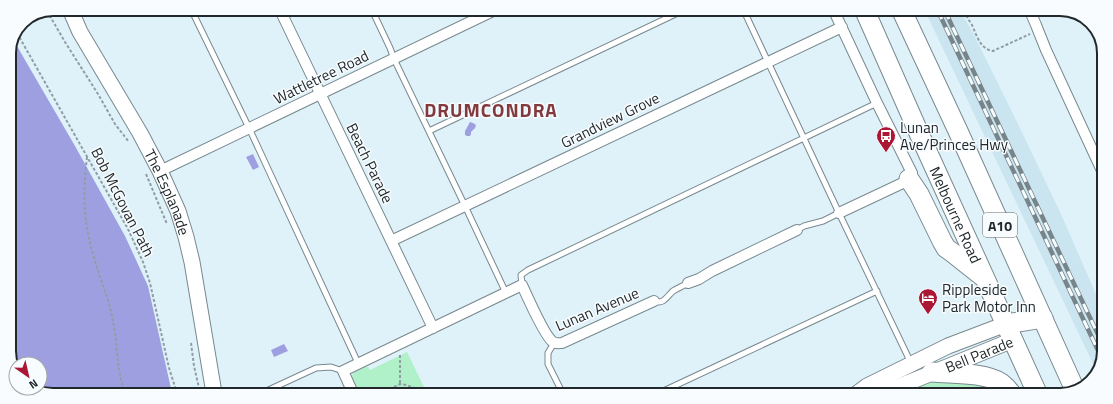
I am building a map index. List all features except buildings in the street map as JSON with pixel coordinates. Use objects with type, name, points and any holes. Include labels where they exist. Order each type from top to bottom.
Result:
[{"type":"highway","name":"Melbourne Road","points":[[867,16],[1035,388]]},
{"type":"highway","name":"A10","points":[[904,16],[1073,386]]},
{"type":"highway","points":[[909,179],[946,248],[985,278]]},
{"type":"highway","name":"Bell Parade","points":[[1009,332],[1043,318]]},
{"type":"highway","points":[[932,372],[982,376],[1000,382],[1007,388]]},
{"type":"street","name":"The Esplanade","points":[[73,16],[80,32],[126,107],[153,172],[178,211],[186,237],[213,388]]},
{"type":"street","name":"Beach Parade","points":[[283,16],[433,328]]},
{"type":"street","name":"Wattletree Road","points":[[153,172],[249,128],[482,16]]},
{"type":"street","points":[[836,16],[900,151],[912,170],[912,175],[909,179]]},
{"type":"street","points":[[1032,16],[1046,50],[1097,161]]},
{"type":"street","name":"Grandview Grove","points":[[391,241],[842,27]]},
{"type":"street","name":"Lunan Avenue","points":[[839,213],[909,179]]},
{"type":"street","name":"Lunan Avenue","points":[[688,283],[699,279],[712,271],[797,230]]},
{"type":"street","points":[[351,388],[343,371],[522,285]]},
{"type":"street","name":"Lunan Avenue","points":[[522,285],[547,335],[554,343],[562,343],[654,301]]},
{"type":"street","name":"Bell Parade","points":[[864,388],[948,346],[1009,332]]},
{"type":"street","name":"Bell Parade","points":[[894,388],[932,372],[1009,332]]},
{"type":"lane","points":[[194,16],[249,128],[358,363]]},
{"type":"lane","points":[[375,16],[506,293]]},
{"type":"lane","points":[[429,131],[671,16]]},
{"type":"lane","points":[[746,16],[912,364]]},
{"type":"lane","points":[[522,285],[521,275],[528,270],[877,103]]},
{"type":"lane","name":"Lunan Avenue","points":[[797,230],[804,226],[823,222],[839,213]]},
{"type":"lane","name":"Lunan Avenue","points":[[654,301],[658,303],[667,299],[672,292],[688,283]]},
{"type":"lane","points":[[670,388],[877,291]]},
{"type":"lane","points":[[554,343],[548,353],[548,364],[560,388]]},
{"type":"lane","points":[[273,388],[316,368],[331,367],[343,371]]},
{"type":"path","points":[[50,16],[115,124],[132,146]]},
{"type":"path","points":[[967,16],[983,47],[993,51],[1038,30]]},
{"type":"path","name":"Bob McGovan Path","points":[[20,38],[88,156],[128,229],[143,262],[150,284],[169,368],[175,388]]},
{"type":"path","points":[[88,156],[84,183],[84,201],[89,238],[93,255],[108,298],[113,320],[117,338],[120,380],[123,388]]},
{"type":"path","points":[[153,172],[170,229]]},
{"type":"path","points":[[191,343],[199,388]]},
{"type":"path","points":[[400,344],[400,384]]},
{"type":"path","points":[[393,388],[400,384],[413,388]]},
{"type":"shaded area","points":[[927,16],[963,16],[972,31],[1061,214],[1097,297],[1097,351],[1094,365]]},
{"type":"green space","points":[[407,352],[425,388],[357,388],[355,385],[352,385],[350,379],[354,372],[364,367],[368,367],[370,370]]},
{"type":"green space","points":[[936,380],[985,385],[989,388],[907,388]]},
{"type":"water","points":[[17,46],[125,236],[148,286],[171,388],[48,388],[48,356],[17,356],[16,353]]},
{"type":"water","points":[[470,122],[476,125],[470,136],[467,136],[465,135],[465,131]]},
{"type":"water","points":[[253,154],[259,167],[253,170],[246,157]]},
{"type":"water","points":[[284,344],[288,351],[274,357],[271,350]]},
{"type":"railway","points":[[940,16],[1097,348]]},
{"type":"railway","points":[[947,16],[1097,332]]},
{"type":"place","name":"Lunan Ave/Princes Hwy","points":[[886,153]]},
{"type":"place","name":"Rippleside Park Motor Inn","points":[[928,315]]},
{"type":"district","name":"DRUMCONDRA","points":[[491,109]]}]
